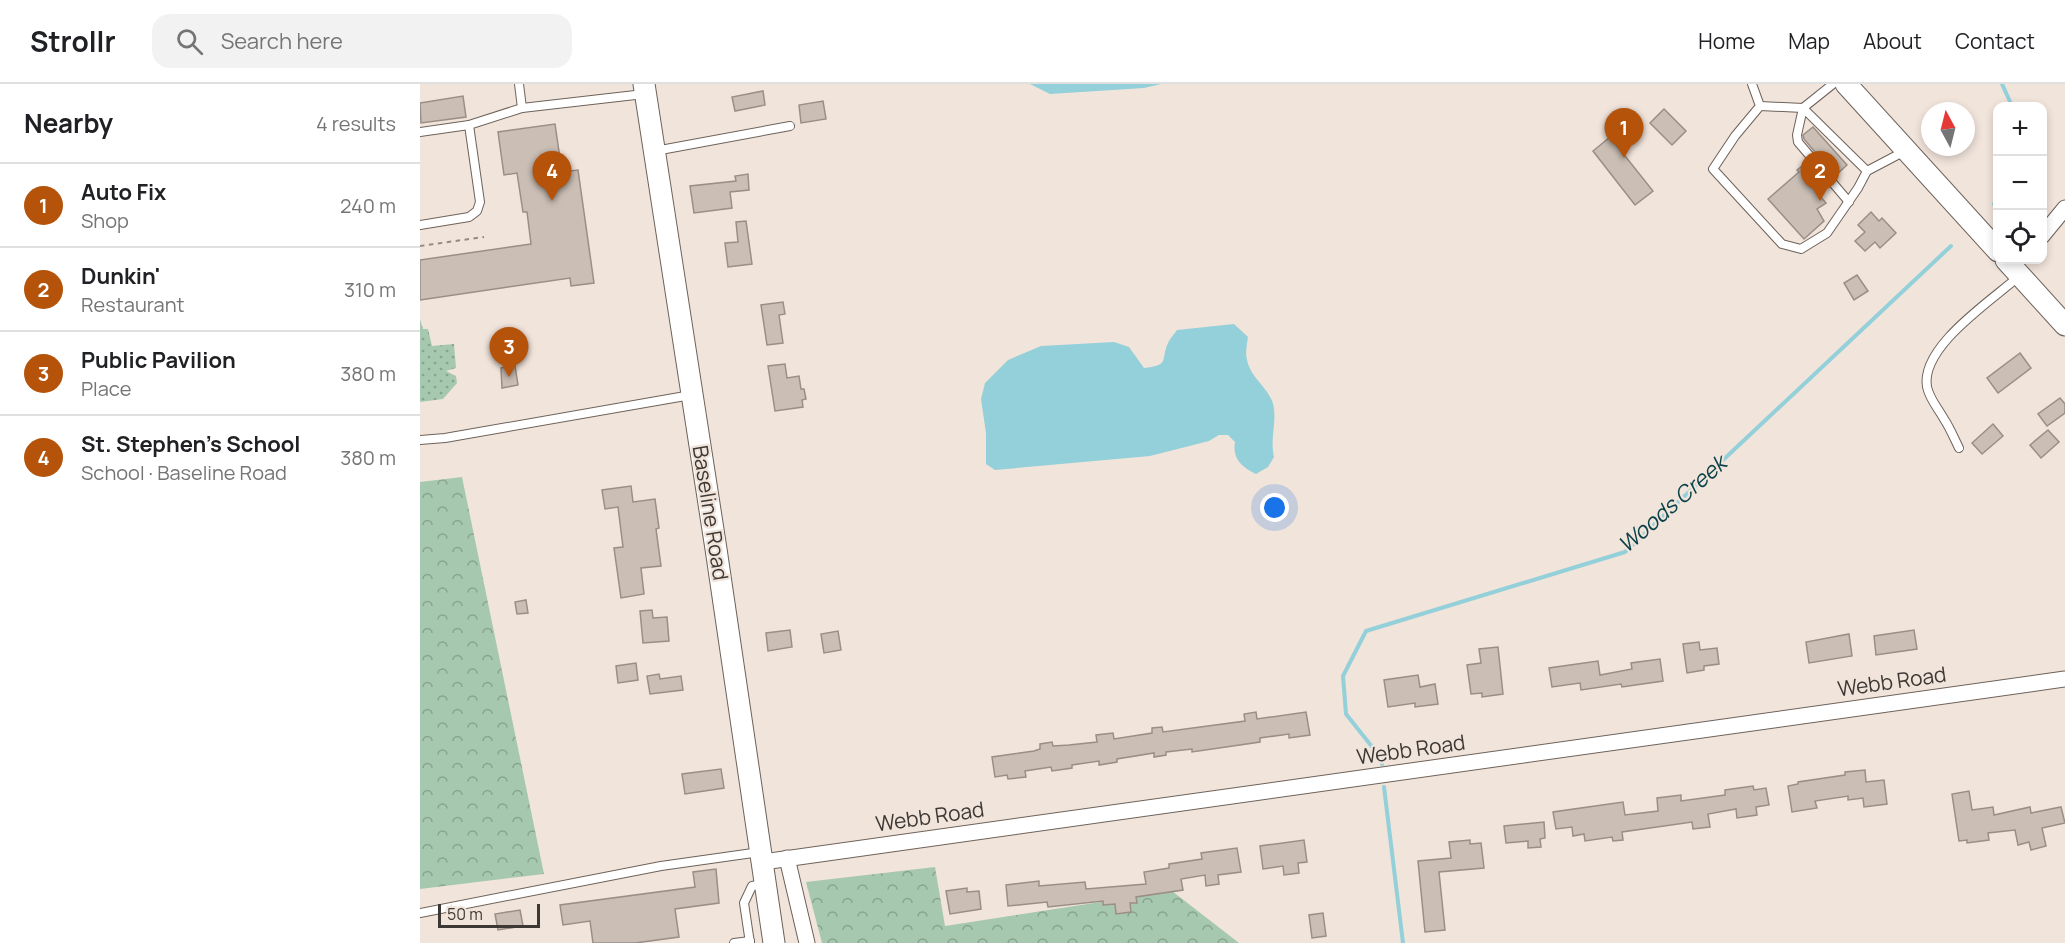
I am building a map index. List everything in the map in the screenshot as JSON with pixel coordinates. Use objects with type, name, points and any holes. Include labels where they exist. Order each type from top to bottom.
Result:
[{"type":"street","points":[[1846,84],[1993,246]]},
{"type":"street","name":"Baseline Road","points":[[645,89],[774,943]]},
{"type":"street","points":[[2047,231],[2065,208]]},
{"type":"street","points":[[2015,265],[2065,325]]},
{"type":"street","name":"Webb Road","points":[[762,857],[787,858],[2065,680]]},
{"type":"street","points":[[787,858],[807,943]]},
{"type":"lane","points":[[519,84],[522,108]]},
{"type":"lane","points":[[1752,84],[1760,106]]},
{"type":"lane","points":[[1833,84],[1803,108],[1797,135],[1798,142],[1849,202]]},
{"type":"lane","points":[[420,132],[469,125],[522,108],[645,89]]},
{"type":"lane","points":[[1760,106],[1803,108],[1867,171]]},
{"type":"lane","points":[[1760,106],[1735,136],[1713,169],[1782,244],[1801,249],[1827,233],[1867,171],[1906,151]]},
{"type":"lane","points":[[420,225],[469,217],[477,211],[480,202],[469,125]]},
{"type":"lane","points":[[654,151],[790,126]]},
{"type":"lane","points":[[1959,448],[1944,419],[1933,404],[1927,385],[1930,361],[1949,336],[2015,265]]},
{"type":"lane","points":[[420,440],[445,438],[691,395]]},
{"type":"lane","points":[[420,913],[661,866],[762,857]]},
{"type":"lane","points":[[734,943],[750,942],[744,903],[752,885],[765,883]]},
{"type":"path","points":[[420,246],[484,237]]},
{"type":"green space","points":[[420,319],[423,329],[428,329],[432,346],[454,344],[456,368],[446,371],[456,376],[457,383],[443,399],[420,402]]},
{"type":"green space","points":[[462,477],[544,874],[420,889],[420,482]]},
{"type":"green space","points":[[935,867],[945,926],[1172,891],[1239,943],[822,943],[806,882]]},
{"type":"water","points":[[1030,84],[1161,84],[1144,88],[1050,94]]},
{"type":"water","points":[[1234,324],[1248,337],[1246,354],[1249,367],[1270,396],[1274,409],[1274,457],[1268,467],[1256,474],[1239,462],[1234,448],[1235,442],[1228,435],[1219,435],[1209,441],[1150,456],[995,470],[986,464],[986,433],[981,399],[985,383],[1008,360],[1041,346],[1114,342],[1129,347],[1144,368],[1152,367],[1163,361],[1168,343],[1177,330]]},
{"type":"building","points":[[763,91],[765,105],[735,111],[732,97]]},
{"type":"building","points":[[463,96],[466,117],[421,123],[420,103]]},
{"type":"building","points":[[823,101],[826,119],[801,123],[799,105]]},
{"type":"building","points":[[1664,109],[1686,131],[1672,145],[1650,123]]},
{"type":"building","points":[[555,124],[562,172],[578,170],[594,283],[571,286],[570,278],[420,300],[420,260],[531,244],[527,212],[523,212],[517,173],[504,175],[498,132]]},
{"type":"building","points":[[1813,127],[1847,165],[1835,176],[1804,139],[1803,135]]},
{"type":"building","points":[[1610,137],[1653,191],[1635,205],[1593,151]]},
{"type":"building","points":[[1807,162],[1826,184],[1824,186],[1826,188],[1819,195],[1826,203],[1817,209],[1824,221],[1804,239],[1768,199]]},
{"type":"building","points":[[748,174],[749,190],[730,192],[732,208],[694,213],[690,186],[736,181],[735,176]]},
{"type":"building","points":[[1871,212],[1879,221],[1882,218],[1896,233],[1880,248],[1875,242],[1865,251],[1855,241],[1865,232],[1858,225]]},
{"type":"building","points":[[746,221],[752,264],[728,267],[725,243],[738,242],[736,222]]},
{"type":"building","points":[[1857,275],[1868,291],[1854,300],[1844,283]]},
{"type":"building","points":[[783,302],[785,314],[779,315],[783,343],[767,345],[761,305]]},
{"type":"building","points":[[2020,353],[2031,368],[1998,393],[1987,378]]},
{"type":"building","points":[[785,364],[787,378],[799,376],[801,389],[804,389],[806,399],[802,400],[803,407],[775,411],[768,366]]},
{"type":"building","points":[[515,366],[518,385],[502,388],[501,368]]},
{"type":"building","points":[[2060,398],[2065,404],[2065,413],[2047,426],[2038,414]]},
{"type":"building","points":[[1993,424],[2003,436],[1982,454],[1972,443]]},
{"type":"building","points":[[2048,430],[2059,442],[2041,458],[2030,445]]},
{"type":"building","points":[[631,486],[633,502],[655,499],[661,566],[641,568],[644,594],[621,598],[614,548],[623,547],[618,507],[605,509],[602,490]]},
{"type":"building","points":[[526,600],[528,613],[517,614],[515,602]]},
{"type":"building","points":[[652,610],[653,618],[667,617],[669,641],[643,643],[640,611]]},
{"type":"building","points":[[790,630],[792,647],[768,651],[766,633]]},
{"type":"building","points":[[1914,630],[1917,649],[1876,655],[1874,636]]},
{"type":"building","points":[[838,631],[841,650],[824,653],[821,634]]},
{"type":"building","points":[[1849,634],[1852,656],[1809,663],[1806,642]]},
{"type":"building","points":[[1699,642],[1700,650],[1717,648],[1719,664],[1704,666],[1704,670],[1687,673],[1683,644]]},
{"type":"building","points":[[1498,647],[1503,694],[1482,697],[1482,693],[1471,694],[1467,665],[1481,663],[1479,649]]},
{"type":"building","points":[[1660,659],[1663,681],[1581,690],[1580,683],[1552,687],[1549,668],[1598,661],[1600,675],[1632,669],[1631,663]]},
{"type":"building","points":[[636,663],[638,680],[618,683],[616,666]]},
{"type":"building","points":[[659,674],[660,679],[681,676],[683,690],[650,694],[647,676]]},
{"type":"building","points":[[1418,675],[1420,687],[1435,684],[1438,704],[1415,707],[1415,703],[1388,707],[1384,680]]},
{"type":"building","points":[[1256,712],[1257,719],[1306,712],[1310,735],[1289,738],[1289,734],[1260,738],[1260,742],[1192,752],[1192,749],[1166,752],[1166,755],[1154,757],[1154,753],[1117,759],[1117,762],[1099,765],[1099,761],[1072,765],[1072,768],[1052,771],[1051,767],[1025,771],[1026,777],[1008,779],[1007,775],[995,777],[992,757],[1034,751],[1040,749],[1040,744],[1052,742],[1053,746],[1097,742],[1096,735],[1113,733],[1114,739],[1152,733],[1152,728],[1162,727],[1163,732],[1245,721],[1244,714]]},
{"type":"building","points":[[721,769],[724,788],[685,794],[682,774]]},
{"type":"building","points":[[1865,770],[1866,782],[1884,780],[1887,804],[1864,807],[1863,798],[1848,800],[1848,796],[1815,801],[1817,808],[1792,812],[1788,786],[1798,784],[1798,782],[1845,775],[1845,772]]},
{"type":"building","points":[[1753,786],[1754,790],[1766,788],[1769,805],[1756,807],[1757,815],[1737,818],[1736,809],[1708,814],[1710,827],[1693,829],[1692,822],[1622,832],[1623,840],[1613,841],[1612,837],[1585,841],[1584,834],[1573,836],[1572,827],[1556,829],[1553,812],[1623,802],[1625,815],[1658,811],[1657,798],[1681,795],[1681,801],[1725,795],[1725,790]]},
{"type":"building","points":[[1969,791],[1972,810],[1993,807],[1994,815],[2030,807],[2031,813],[2061,807],[2065,823],[2042,828],[2046,846],[2031,850],[2029,842],[2018,845],[2015,830],[1988,833],[1989,840],[1967,843],[1967,840],[1959,841],[1952,794]]},
{"type":"building","points":[[1544,822],[1545,838],[1540,839],[1541,847],[1528,848],[1528,841],[1506,843],[1504,826]]},
{"type":"building","points":[[1304,840],[1307,862],[1298,863],[1299,873],[1284,875],[1283,866],[1263,869],[1260,846]]},
{"type":"building","points":[[1470,840],[1470,844],[1481,843],[1484,868],[1439,872],[1445,930],[1425,932],[1418,861],[1451,858],[1449,842]]},
{"type":"building","points":[[1237,848],[1241,872],[1218,875],[1219,884],[1206,886],[1205,875],[1181,879],[1183,890],[1136,897],[1137,903],[1130,903],[1131,912],[1116,914],[1115,904],[1103,905],[1103,901],[1048,907],[1047,902],[1008,906],[1006,885],[1039,881],[1039,886],[1085,882],[1086,889],[1146,884],[1144,872],[1169,868],[1169,864],[1202,859],[1201,853]]},
{"type":"building","points":[[716,869],[719,903],[675,909],[679,937],[635,943],[593,943],[590,921],[563,925],[560,905],[695,887],[693,872]]},
{"type":"building","points":[[967,888],[967,892],[979,891],[981,909],[950,914],[946,891]]},
{"type":"building","points":[[520,910],[523,926],[498,930],[495,914]]},
{"type":"building","points":[[1323,913],[1326,936],[1312,938],[1309,915]]},
{"type":"waterway","name":"Woods Creek","points":[[2002,84],[2010,102]]},
{"type":"waterway","name":"Woods Creek","points":[[1382,764],[1381,758],[1346,714],[1343,676],[1366,631],[1625,552],[1951,246]]},
{"type":"waterway","name":"Woods Creek","points":[[1384,787],[1403,943]]},
{"type":"place","name":"Auto Fix","points":[[1624,158]]},
{"type":"place","name":"St. Stephen's School","points":[[552,201]]},
{"type":"place","name":"Dunkin'","points":[[1820,201]]},
{"type":"place","name":"Public Pavilion","points":[[509,377]]}]
